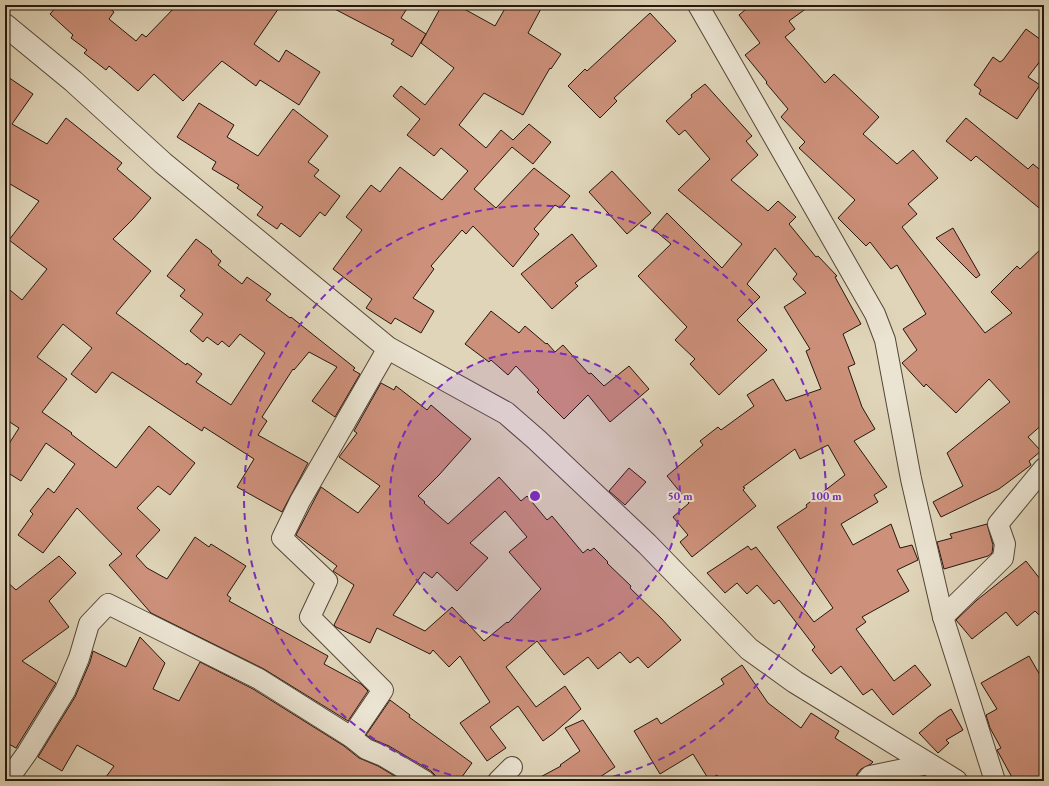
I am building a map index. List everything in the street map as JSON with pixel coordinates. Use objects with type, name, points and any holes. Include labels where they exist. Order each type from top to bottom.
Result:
[{"type":"street","points":[[698,5],[875,314],[885,340],[911,478],[943,617],[996,781]]},
{"type":"street","points":[[5,25],[74,80],[163,164],[388,348],[506,413],[537,440],[647,544],[749,649],[795,682],[956,781]]},
{"type":"street","points":[[351,737],[383,690],[310,617],[327,581],[282,538],[300,501],[388,348]]},
{"type":"street","points":[[943,617],[1003,558],[1005,544],[998,524],[1044,468]]},
{"type":"street","points":[[7,781],[27,753],[65,691],[79,658],[89,624],[108,604],[259,679],[366,748],[383,756],[425,781]]},
{"type":"street","points":[[866,781],[870,776],[928,764]]},
{"type":"building","points":[[58,5],[106,5],[114,12],[109,19],[136,41],[142,34],[146,37],[177,5],[281,5],[254,44],[279,62],[286,50],[320,72],[299,105],[260,80],[256,86],[222,61],[183,101],[154,74],[138,91],[109,66],[106,70],[84,53],[87,50],[71,38],[73,35],[50,14]]},
{"type":"building","points":[[327,5],[396,5],[406,10],[401,18],[426,34],[412,57],[391,44],[394,40]]},
{"type":"building","points":[[442,5],[457,5],[495,26],[507,5],[543,5],[528,33],[561,54],[551,69],[550,68],[523,115],[484,93],[459,125],[486,148],[501,130],[513,140],[529,124],[551,142],[533,164],[512,147],[474,189],[496,208],[534,168],[570,196],[560,208],[555,205],[534,229],[539,234],[513,267],[473,226],[466,234],[462,230],[431,266],[434,269],[413,298],[434,311],[421,333],[395,318],[391,324],[366,308],[372,299],[333,269],[362,230],[346,217],[371,185],[380,192],[400,167],[442,200],[468,171],[441,148],[434,156],[407,135],[420,119],[393,96],[401,86],[425,105],[454,68],[421,43]]},
{"type":"building","points":[[751,5],[811,5],[789,21],[795,29],[785,37],[825,83],[834,74],[879,117],[863,134],[897,164],[913,150],[938,178],[908,204],[917,214],[902,227],[985,333],[1012,313],[991,292],[1017,266],[1020,269],[1044,246],[1044,423],[1028,437],[1041,451],[1029,461],[1031,465],[999,489],[941,517],[933,502],[963,486],[947,453],[1010,402],[989,379],[956,413],[926,384],[924,387],[902,363],[917,350],[903,329],[926,314],[897,265],[891,269],[870,242],[866,246],[838,218],[855,200],[799,148],[805,142],[781,117],[788,109],[745,55],[760,43],[739,15]]},
{"type":"building","points":[[650,13],[676,41],[614,98],[617,101],[600,118],[568,86],[585,69],[587,71]]},
{"type":"building","points":[[1026,29],[1044,42],[1044,56],[1028,77],[1040,85],[1017,119],[979,94],[981,90],[974,85],[993,57],[1000,62],[1003,60]]},
{"type":"building","points":[[5,75],[33,94],[12,124],[47,144],[66,118],[122,163],[117,169],[151,198],[113,239],[151,271],[116,313],[186,365],[187,363],[202,374],[196,382],[231,405],[265,353],[240,334],[229,347],[222,341],[218,345],[207,337],[203,342],[190,331],[203,314],[180,296],[185,290],[167,276],[196,239],[212,251],[211,252],[221,261],[218,265],[242,284],[247,277],[271,294],[266,300],[290,318],[291,317],[355,368],[353,370],[360,374],[335,417],[312,401],[337,367],[309,352],[294,370],[293,369],[262,417],[267,421],[258,435],[308,463],[282,512],[237,487],[254,459],[204,427],[202,431],[112,372],[96,393],[71,374],[92,348],[63,324],[37,357],[67,379],[42,412],[72,433],[71,434],[116,468],[149,426],[195,463],[170,495],[158,486],[137,508],[160,530],[136,556],[147,568],[167,579],[195,537],[209,547],[211,544],[246,566],[227,595],[231,598],[229,601],[328,656],[324,664],[361,684],[368,691],[348,721],[264,669],[151,613],[109,565],[122,554],[77,508],[43,553],[18,535],[33,514],[30,511],[48,488],[54,493],[75,464],[46,443],[21,481],[5,471],[5,450],[19,428],[5,419],[5,286],[22,300],[47,269],[9,240],[39,201],[5,181]]},
{"type":"building","points":[[705,84],[752,136],[746,141],[758,155],[731,180],[768,211],[778,201],[796,217],[789,224],[816,257],[818,256],[837,276],[835,277],[861,324],[843,334],[855,364],[848,367],[862,407],[875,429],[854,441],[887,487],[874,495],[878,502],[841,524],[853,545],[891,524],[900,548],[912,545],[918,560],[897,570],[909,591],[862,617],[866,622],[856,629],[894,681],[915,665],[931,685],[893,715],[872,689],[863,695],[841,666],[831,674],[812,650],[815,647],[779,600],[774,604],[757,585],[747,594],[737,583],[725,593],[707,573],[748,546],[751,550],[756,547],[814,622],[833,608],[777,527],[807,507],[806,505],[845,475],[828,445],[800,459],[795,449],[743,487],[745,488],[743,490],[756,506],[692,557],[680,542],[688,535],[673,517],[689,503],[667,476],[703,445],[700,441],[718,427],[721,430],[754,406],[747,395],[773,379],[786,401],[821,389],[806,351],[810,349],[784,307],[806,293],[793,279],[797,274],[775,248],[747,284],[760,297],[737,320],[767,350],[719,395],[690,364],[695,359],[675,340],[687,327],[638,276],[671,244],[653,229],[667,213],[722,268],[742,244],[678,190],[710,159],[685,130],[679,135],[666,121],[692,97],[691,95]]},
{"type":"building","points":[[199,103],[234,125],[227,137],[258,156],[293,109],[328,136],[308,162],[319,170],[314,176],[340,196],[325,216],[320,212],[300,237],[281,223],[277,229],[257,215],[263,207],[237,188],[239,185],[212,169],[216,162],[177,137]]},
{"type":"building","points":[[966,118],[1028,169],[1033,164],[1044,173],[1044,212],[976,156],[971,161],[946,141]]},
{"type":"building","points":[[612,171],[651,213],[627,234],[589,192]]},
{"type":"building","points":[[953,228],[980,275],[976,278],[936,238]]},
{"type":"building","points":[[572,234],[597,266],[575,283],[578,286],[552,309],[521,274]]},
{"type":"building","points":[[491,311],[519,333],[525,326],[546,344],[547,343],[555,352],[563,345],[589,374],[591,373],[604,386],[629,366],[649,389],[610,422],[588,395],[564,419],[537,392],[539,390],[516,366],[508,375],[491,360],[489,362],[465,344]]},
{"type":"building","points":[[381,383],[394,390],[396,386],[427,410],[431,405],[471,439],[418,496],[425,502],[424,503],[448,524],[499,477],[521,501],[527,496],[547,520],[552,516],[583,553],[588,549],[590,551],[594,548],[631,586],[630,588],[681,640],[648,668],[638,657],[630,663],[620,652],[598,669],[588,657],[564,675],[537,641],[506,667],[536,707],[565,686],[581,709],[543,741],[518,706],[490,727],[506,748],[487,761],[460,723],[490,702],[460,656],[449,667],[433,650],[430,654],[377,628],[370,643],[336,627],[334,625],[354,585],[333,571],[337,566],[296,535],[321,487],[358,513],[380,486],[339,457],[357,433],[354,431]],"holes":[[[505,511],[527,537],[509,552],[541,589],[508,623],[507,622],[484,641],[452,607],[425,631],[393,615],[424,572],[432,578],[437,572],[457,591],[488,558],[470,543]]]},
{"type":"building","points":[[629,468],[646,482],[625,505],[609,491]]},
{"type":"building","points":[[987,524],[993,545],[992,553],[988,556],[944,569],[937,542],[952,538],[950,534]]},
{"type":"building","points":[[59,556],[76,573],[49,601],[69,627],[22,661],[56,683],[16,748],[5,742],[5,580],[16,590]]},
{"type":"building","points":[[1026,561],[1044,584],[1044,620],[1035,611],[1017,626],[1006,612],[972,639],[956,620],[977,600]]},
{"type":"building","points":[[140,637],[165,663],[153,689],[179,701],[200,662],[253,689],[344,746],[359,758],[378,766],[403,781],[103,781],[114,766],[77,745],[62,771],[38,757],[75,697],[90,662],[93,651],[126,667]]},
{"type":"building","points":[[1029,656],[1044,682],[1044,781],[1014,781],[997,750],[1001,748],[990,728],[986,715],[997,709],[981,683]]},
{"type":"building","points":[[742,665],[768,703],[801,728],[811,713],[839,731],[835,738],[873,762],[861,769],[857,774],[855,781],[721,781],[717,775],[709,780],[693,754],[660,774],[634,731],[657,718],[661,724],[724,684],[721,679]]},
{"type":"building","points":[[390,700],[410,715],[409,717],[472,763],[459,781],[436,781],[435,775],[431,771],[389,746],[366,735]]},
{"type":"building","points":[[951,709],[963,730],[946,740],[949,743],[938,753],[919,733],[938,717]]},
{"type":"building","points":[[583,720],[615,767],[594,781],[533,781],[561,766],[560,765],[580,751],[565,728]]}]
